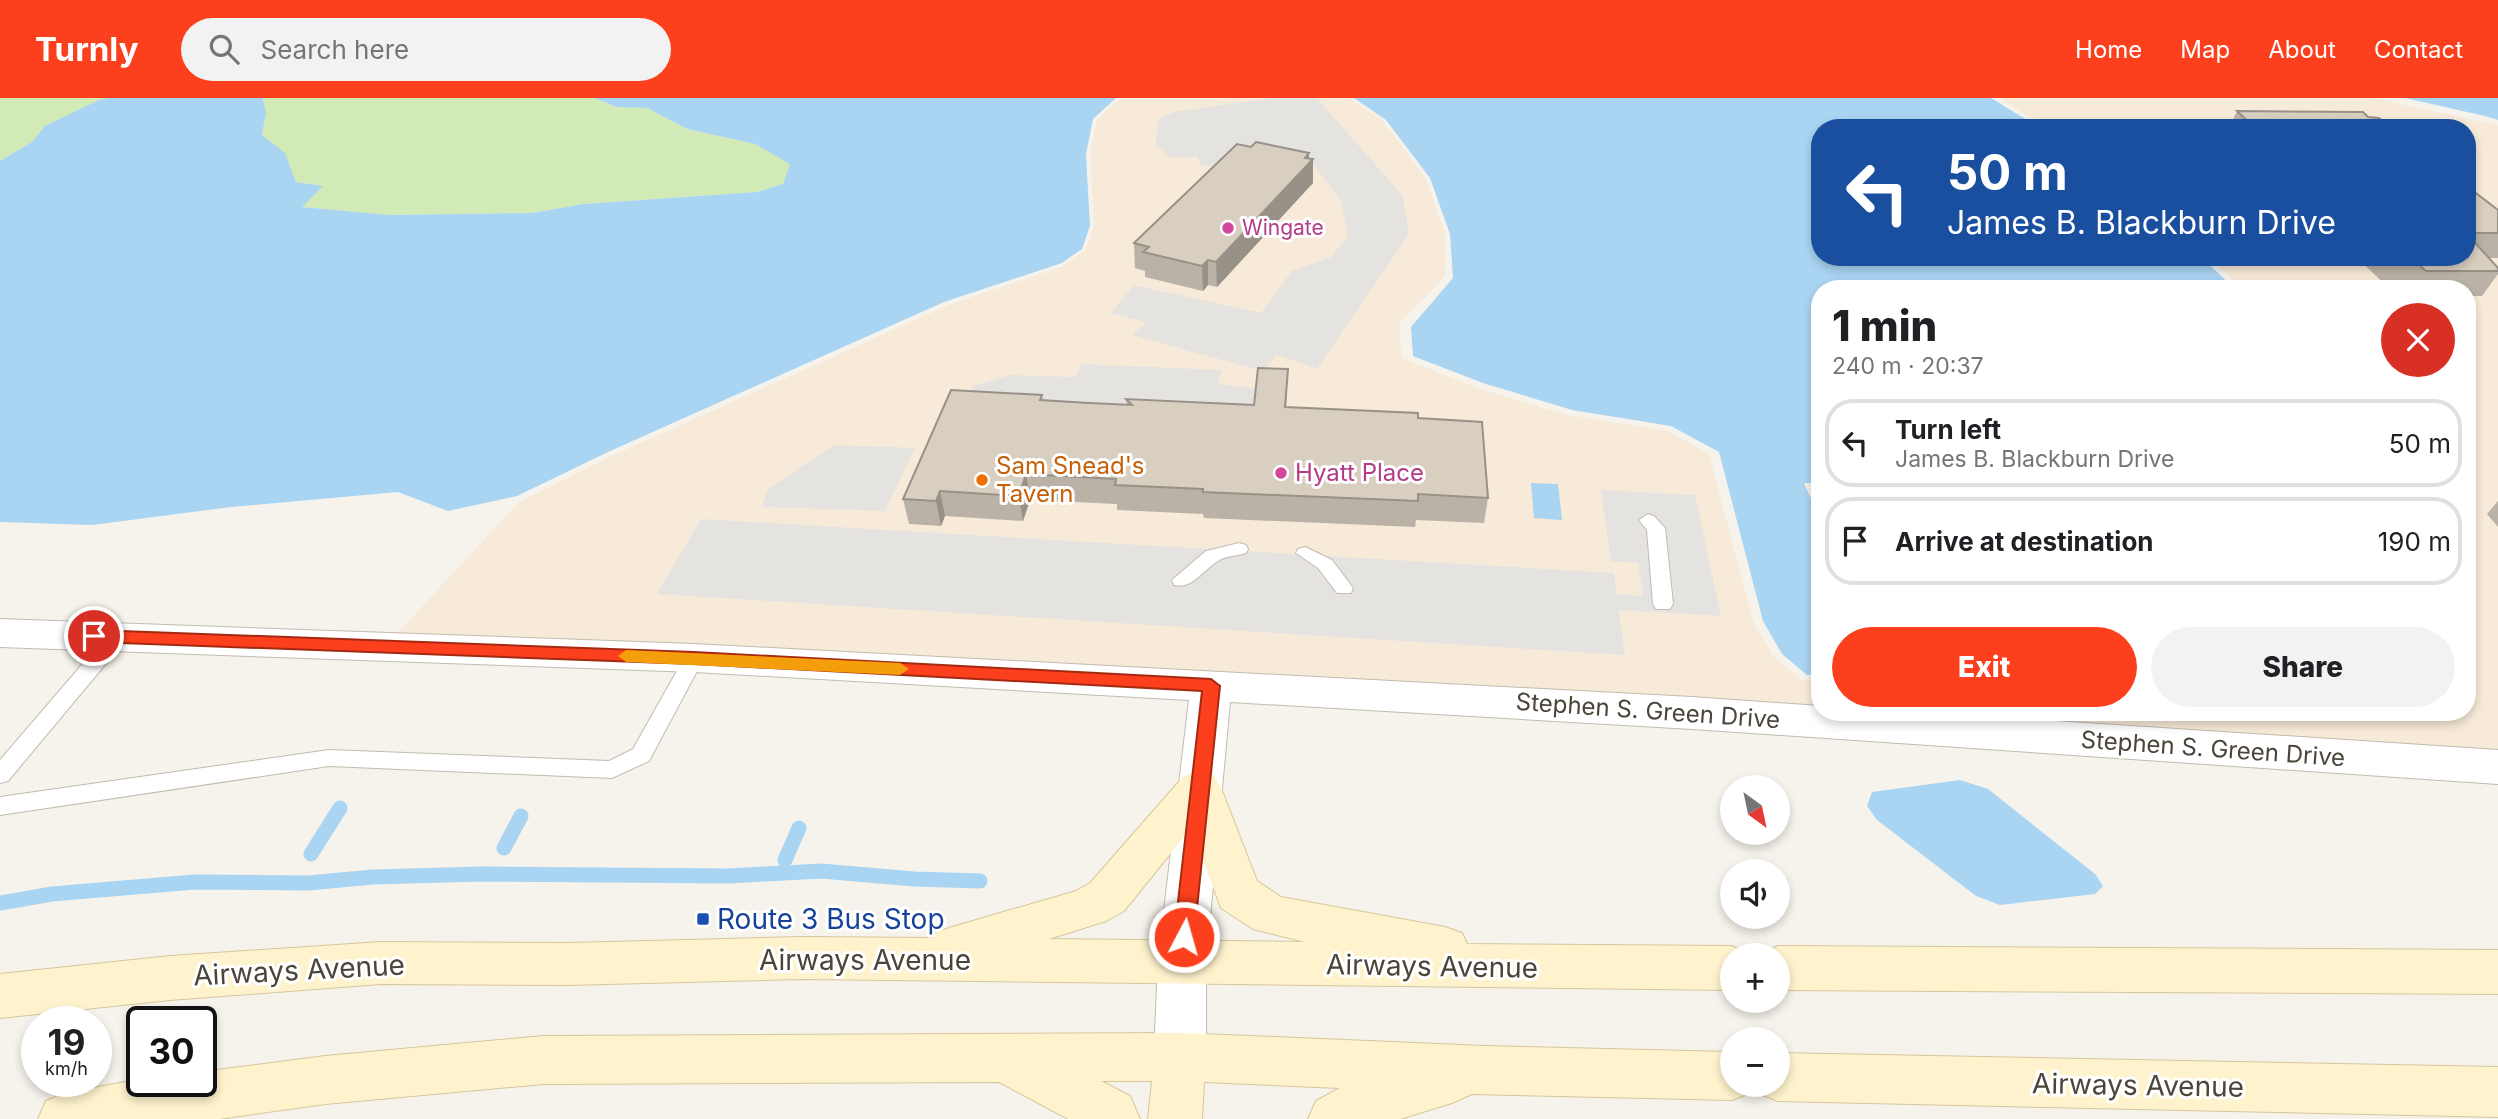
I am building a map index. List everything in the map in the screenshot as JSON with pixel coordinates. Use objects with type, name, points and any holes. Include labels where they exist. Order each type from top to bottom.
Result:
[{"type":"main road","points":[[915,959],[1089,907],[1107,897],[1199,788],[1238,894],[1270,915],[1554,968]]},
{"type":"main road","name":"Airways Avenue","points":[[0,996],[170,978],[381,963],[568,964],[803,958],[1720,968]]},
{"type":"main road","points":[[1790,968],[2498,972]]},
{"type":"main road","points":[[1175,1119],[1180,1057]]},
{"type":"main road","points":[[65,1119],[137,1105],[325,1080],[544,1060],[1180,1057],[1485,1070],[1720,1076]]},
{"type":"main road","points":[[1005,1058],[1111,1114],[1113,1119]]},
{"type":"main road","points":[[1335,1119],[1354,1107],[1485,1070]]},
{"type":"main road","name":"Airways Avenue","points":[[1790,1077],[2498,1092]]},
{"type":"street","name":"Stephen S. Green Drive","points":[[0,633],[694,658],[1811,721]]},
{"type":"street","points":[[1180,1057],[1182,961],[1211,686]]},
{"type":"street","name":"Stephen S. Green Drive","points":[[1812,721],[2498,767]]},
{"type":"lane","points":[[1648,520],[1656,528],[1663,604]]},
{"type":"lane","points":[[1181,580],[1213,555],[1239,550]]},
{"type":"lane","points":[[1306,553],[1325,564],[1344,588]]},
{"type":"lane","points":[[0,775],[117,637]]},
{"type":"lane","points":[[0,806],[329,758],[612,770],[641,755],[694,658]]},
{"type":"shaded area","points":[[1273,98],[1317,98],[1403,196],[1409,234],[1317,369],[1277,355],[1262,371],[1132,335],[1146,322],[1111,313],[1134,285],[1261,313],[1292,271],[1331,257],[1348,236],[1341,200],[1303,152],[1202,167],[1197,157],[1170,157],[1155,145],[1159,118],[1179,111]]},
{"type":"shaded area","points":[[1349,98],[1382,120],[1425,177],[1445,233],[1445,276],[1399,324],[1402,358],[1477,388],[1563,414],[1668,431],[1709,454],[1753,621],[1773,656],[1802,680],[1811,680],[1811,721],[2476,721],[2476,280],[2233,280],[2218,266],[2476,266],[2476,120],[2498,125],[2498,767],[391,640],[519,502],[614,455],[951,304],[1064,266],[1086,249],[1094,225],[1090,153],[1097,119],[1120,99]]},
{"type":"shaded area","points":[[1999,98],[2373,98],[2470,119],[2033,119]]},
{"type":"shaded area","points":[[1082,364],[1222,370],[1218,384],[1257,389],[1246,425],[964,412],[973,386],[1011,375],[1075,377]]},
{"type":"shaded area","points":[[834,445],[915,448],[885,511],[762,507],[767,490]]},
{"type":"shaded area","points":[[1601,490],[1695,495],[1721,616],[1619,610],[1625,655],[657,594],[701,519],[1614,573],[1617,594],[1643,596],[1638,563],[1611,561]]},
{"type":"green space","points":[[0,98],[108,98],[46,126],[32,142],[0,161]]},
{"type":"green space","points":[[263,98],[595,98],[616,107],[647,108],[687,129],[755,144],[791,164],[783,184],[757,192],[584,204],[532,213],[389,215],[301,207],[322,186],[296,182],[285,154],[262,135],[266,113]]},
{"type":"water","points":[[108,98],[263,98],[266,113],[262,135],[285,153],[296,182],[323,186],[302,207],[389,215],[532,213],[584,204],[757,192],[783,184],[790,164],[755,144],[687,129],[647,108],[616,107],[595,98],[1116,98],[1093,119],[1086,154],[1090,226],[1082,249],[1062,263],[944,302],[608,452],[517,496],[448,511],[398,492],[231,507],[92,525],[0,522],[0,161],[32,142],[45,126]]},
{"type":"water","points":[[1354,98],[1991,98],[2025,119],[1811,119],[1811,266],[2211,266],[2225,280],[1811,280],[1811,483],[1804,483],[1811,499],[1811,675],[1807,675],[1782,654],[1763,621],[1719,452],[1671,426],[1572,410],[1483,383],[1413,356],[1411,327],[1453,278],[1450,234],[1430,178],[1386,120]]},
{"type":"water","points":[[2405,98],[2498,98],[2498,120],[2485,116]]},
{"type":"water","points":[[1531,483],[1558,484],[1562,520],[1534,518]]},
{"type":"water","points":[[1960,780],[1988,789],[2095,874],[2103,886],[2095,894],[2000,905],[1976,896],[1877,820],[1867,806],[1872,792]]},
{"type":"building","points":[[2237,111],[2363,112],[2368,117],[2380,119],[2245,119]]},
{"type":"building","points":[[1256,142],[1309,153],[1305,158],[1313,159],[1216,262],[1208,260],[1202,266],[1143,252],[1149,247],[1134,243],[1237,144],[1251,147]]},
{"type":"building","points":[[2476,193],[2498,210],[2498,233],[2476,233]]},
{"type":"building","points":[[2476,244],[2498,268],[2498,271],[2426,271],[2420,266],[2476,266]]},
{"type":"building","points":[[1258,368],[1288,369],[1285,407],[1418,413],[1418,418],[1482,422],[1488,498],[1418,494],[1418,501],[1203,492],[1203,489],[1115,485],[1116,479],[1026,474],[1019,496],[940,491],[936,501],[903,499],[951,390],[1042,395],[1040,400],[1089,403],[1132,405],[1126,399],[1254,405]]},
{"type":"waterway","points":[[311,854],[340,808]]},
{"type":"waterway","points":[[504,848],[521,816]]},
{"type":"waterway","points":[[785,860],[799,828]]},
{"type":"waterway","points":[[0,903],[52,894],[195,882],[308,883],[373,877],[482,874],[728,876],[821,871],[914,879],[980,881]]},
{"type":"slow traffic","points":[[626,656],[900,669]]},
{"type":"place","name":"Wingate","points":[[1228,228]]},
{"type":"place","name":"Hyatt Place","points":[[1281,473]]},
{"type":"place","name":"Sam Snead's Tavern","points":[[982,480]]},
{"type":"place","name":"Route 3 Bus Stop","points":[[703,919]]},
{"type":"route","points":[[94,636],[694,658],[1211,686],[1184,937]]}]
